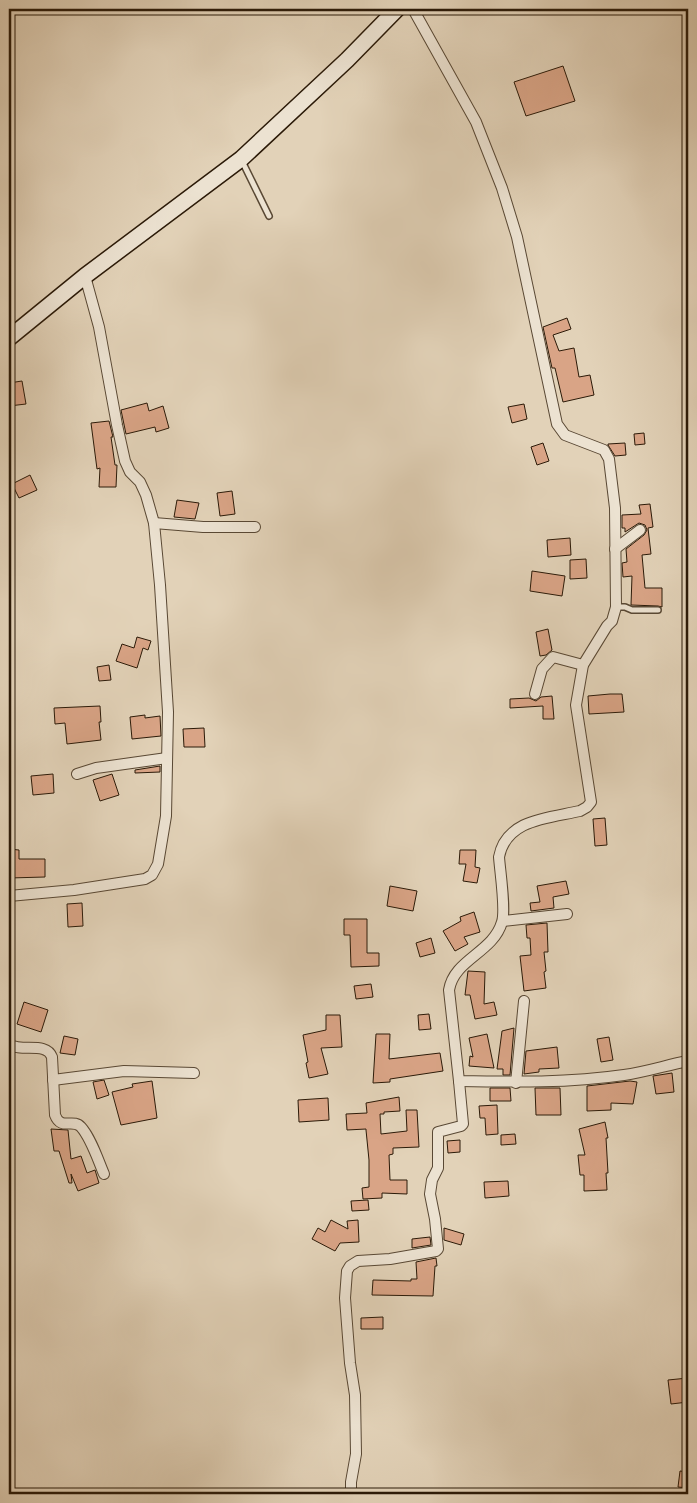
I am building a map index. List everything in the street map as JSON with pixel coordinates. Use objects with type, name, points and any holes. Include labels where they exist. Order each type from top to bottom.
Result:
[{"type":"street","points":[[9,338],[85,276],[240,159],[340,66],[397,9]]},
{"type":"street","points":[[351,1494],[350,1482],[356,1454],[355,1395],[350,1363],[345,1298],[347,1271],[350,1266],[358,1261],[390,1259],[436,1252],[438,1249],[430,1194],[438,1168],[438,1132],[462,1124],[449,990],[451,980],[457,971],[486,947],[503,921],[499,857],[501,847],[507,837],[528,822],[580,811],[591,802],[576,705],[584,664],[612,621],[616,607],[615,508],[609,459],[604,450],[565,435],[557,424],[517,237],[502,188],[476,122],[412,9]]},
{"type":"street","points":[[9,896],[74,890],[145,880],[152,874],[158,864],[166,816],[168,712],[154,523],[140,482],[130,472],[125,461],[116,425],[99,328],[85,276]]},
{"type":"street","points":[[154,523],[203,527],[254,528]]},
{"type":"street","points":[[615,549],[640,530]]},
{"type":"street","points":[[535,694],[542,669],[553,657],[584,664]]},
{"type":"street","points":[[77,774],[96,768],[167,758]]},
{"type":"street","points":[[503,921],[568,914]]},
{"type":"street","points":[[516,1082],[524,1001]]},
{"type":"street","points":[[9,1044],[17,1048],[48,1050],[52,1057],[55,1115],[57,1120],[80,1126],[104,1174]]},
{"type":"street","points":[[459,1081],[587,1080],[626,1075],[688,1061]]},
{"type":"street","points":[[53,1080],[124,1071],[194,1073]]},
{"type":"lane","points":[[240,159],[270,216]]},
{"type":"lane","points":[[616,607],[632,610],[658,610]]},
{"type":"building","points":[[563,66],[575,101],[526,116],[514,82]]},
{"type":"building","points":[[567,318],[571,329],[553,335],[559,351],[574,348],[579,377],[590,375],[594,395],[563,402],[555,368],[552,368],[543,327]]},
{"type":"building","points":[[22,381],[26,404],[9,406],[9,383]]},
{"type":"building","points":[[147,403],[149,411],[163,406],[169,428],[156,432],[155,427],[126,434],[121,410]]},
{"type":"building","points":[[524,404],[527,419],[512,423],[508,407]]},
{"type":"building","points":[[109,421],[113,437],[111,437],[115,465],[117,465],[116,487],[99,487],[100,468],[97,469],[91,423]]},
{"type":"building","points":[[644,433],[645,444],[635,445],[634,434]]},
{"type":"building","points":[[543,443],[549,461],[537,465],[531,447]]},
{"type":"building","points":[[625,443],[626,455],[615,456],[608,445],[608,444]]},
{"type":"building","points":[[30,475],[37,490],[19,498],[12,484]]},
{"type":"building","points":[[232,491],[235,514],[220,516],[217,493]]},
{"type":"building","points":[[177,500],[199,503],[195,519],[174,517]]},
{"type":"building","points":[[650,504],[653,527],[648,528],[651,554],[642,555],[645,588],[662,588],[662,607],[631,605],[632,576],[623,577],[622,563],[627,562],[626,549],[644,535],[647,530],[645,525],[639,523],[625,532],[625,528],[622,528],[622,515],[641,514],[639,505]]},
{"type":"building","points":[[570,538],[571,555],[548,557],[547,540]]},
{"type":"building","points":[[586,559],[587,578],[570,579],[570,560]]},
{"type":"building","points":[[532,571],[565,576],[562,596],[530,591]]},
{"type":"building","points":[[548,629],[552,650],[546,655],[540,656],[536,632]]},
{"type":"building","points":[[137,637],[151,641],[148,650],[143,648],[137,668],[116,661],[122,644],[134,648]]},
{"type":"building","points":[[109,665],[111,680],[99,681],[97,667]]},
{"type":"building","points":[[622,694],[624,712],[589,714],[588,696]]},
{"type":"building","points":[[552,696],[554,719],[543,719],[543,706],[510,708],[510,699],[529,698],[536,701],[541,697]]},
{"type":"building","points":[[100,706],[101,740],[67,744],[65,723],[55,724],[54,708]]},
{"type":"building","points":[[145,715],[145,718],[160,716],[161,736],[132,739],[130,717]]},
{"type":"building","points":[[204,728],[205,747],[184,747],[183,729]]},
{"type":"building","points":[[160,766],[160,772],[135,773],[135,770]]},
{"type":"building","points":[[53,774],[54,793],[33,795],[31,776]]},
{"type":"building","points":[[112,774],[119,795],[100,801],[93,780]]},
{"type":"building","points":[[605,818],[607,845],[595,846],[593,819]]},
{"type":"building","points":[[9,849],[19,850],[19,859],[45,859],[45,877],[9,878]]},
{"type":"building","points":[[460,850],[476,850],[475,867],[480,868],[477,883],[463,881],[466,864],[459,864]]},
{"type":"building","points":[[566,881],[569,894],[553,897],[554,908],[531,911],[530,903],[540,902],[537,886]]},
{"type":"building","points":[[390,886],[417,891],[413,911],[387,906]]},
{"type":"building","points":[[82,903],[83,926],[68,927],[67,904]]},
{"type":"building","points":[[474,912],[480,932],[464,937],[468,944],[455,951],[443,931],[461,921],[460,917]]},
{"type":"building","points":[[344,919],[367,919],[367,953],[379,953],[379,966],[351,967],[350,935],[344,935]]},
{"type":"building","points":[[547,923],[548,952],[544,952],[546,988],[524,991],[520,956],[531,955],[530,938],[527,938],[526,925]]},
{"type":"building","points":[[431,938],[435,953],[420,957],[416,943]]},
{"type":"building","points":[[468,971],[485,972],[484,1004],[494,1002],[497,1015],[475,1019],[470,995],[465,995]]},
{"type":"building","points":[[371,984],[373,997],[356,999],[354,986]]},
{"type":"building","points":[[24,1002],[48,1010],[41,1032],[17,1024]]},
{"type":"building","points":[[429,1014],[431,1029],[419,1030],[418,1015]]},
{"type":"building","points":[[326,1015],[340,1015],[342,1047],[321,1048],[328,1074],[309,1078],[303,1035],[326,1030]]},
{"type":"building","points":[[514,1028],[510,1075],[503,1075],[503,1069],[497,1069],[502,1031]]},
{"type":"building","points":[[376,1034],[390,1034],[389,1059],[440,1053],[443,1071],[390,1079],[390,1082],[373,1083]]},
{"type":"building","points":[[487,1034],[494,1068],[469,1066],[470,1056],[473,1057],[469,1038]]},
{"type":"building","points":[[64,1036],[78,1039],[75,1055],[60,1053]]},
{"type":"building","points":[[609,1037],[613,1060],[601,1062],[597,1039]]},
{"type":"building","points":[[557,1047],[559,1068],[539,1069],[539,1072],[524,1074],[526,1051]]},
{"type":"building","points":[[672,1073],[674,1092],[656,1094],[653,1076]]},
{"type":"building","points":[[104,1080],[109,1095],[97,1099],[93,1082]]},
{"type":"building","points":[[152,1081],[157,1118],[121,1125],[112,1092],[133,1087],[132,1084]]},
{"type":"building","points":[[630,1081],[637,1082],[633,1104],[611,1103],[611,1110],[587,1111],[587,1086]]},
{"type":"building","points":[[490,1088],[510,1088],[511,1101],[490,1101]]},
{"type":"building","points":[[535,1088],[560,1088],[561,1115],[536,1115]]},
{"type":"building","points":[[399,1097],[400,1111],[380,1114],[381,1134],[407,1131],[406,1110],[417,1110],[419,1147],[393,1148],[393,1154],[389,1155],[390,1180],[407,1180],[407,1194],[382,1193],[382,1198],[363,1199],[362,1188],[369,1187],[366,1129],[347,1130],[346,1114],[367,1113],[366,1103]]},
{"type":"building","points":[[328,1098],[329,1120],[299,1122],[298,1100]]},
{"type":"building","points":[[497,1105],[498,1134],[486,1135],[485,1118],[480,1118],[479,1106]]},
{"type":"building","points":[[605,1122],[608,1138],[606,1138],[607,1190],[584,1191],[584,1175],[580,1175],[578,1155],[585,1155],[579,1129]]},
{"type":"building","points":[[51,1129],[68,1130],[71,1159],[81,1156],[87,1173],[95,1170],[99,1183],[78,1191],[71,1174],[72,1183],[69,1183],[59,1151],[54,1151]]},
{"type":"building","points":[[515,1134],[516,1144],[501,1145],[501,1135]]},
{"type":"building","points":[[460,1140],[460,1152],[448,1153],[447,1141]]},
{"type":"building","points":[[508,1181],[509,1196],[485,1198],[484,1182]]},
{"type":"building","points":[[368,1200],[369,1210],[352,1211],[351,1201]]},
{"type":"building","points":[[331,1220],[348,1229],[347,1221],[358,1220],[359,1242],[340,1243],[335,1251],[312,1239],[318,1228],[325,1232]]},
{"type":"building","points":[[444,1228],[464,1234],[461,1245],[444,1240]]},
{"type":"building","points":[[430,1237],[431,1245],[412,1248],[412,1239]]},
{"type":"building","points":[[436,1258],[437,1266],[435,1266],[433,1296],[372,1295],[373,1280],[411,1281],[411,1279],[417,1279],[416,1262]]},
{"type":"building","points":[[383,1317],[383,1329],[361,1329],[361,1318]]},
{"type":"building","points":[[688,1378],[688,1402],[671,1404],[668,1380]]},
{"type":"building","points":[[680,1471],[688,1472],[688,1488],[678,1487]]}]
